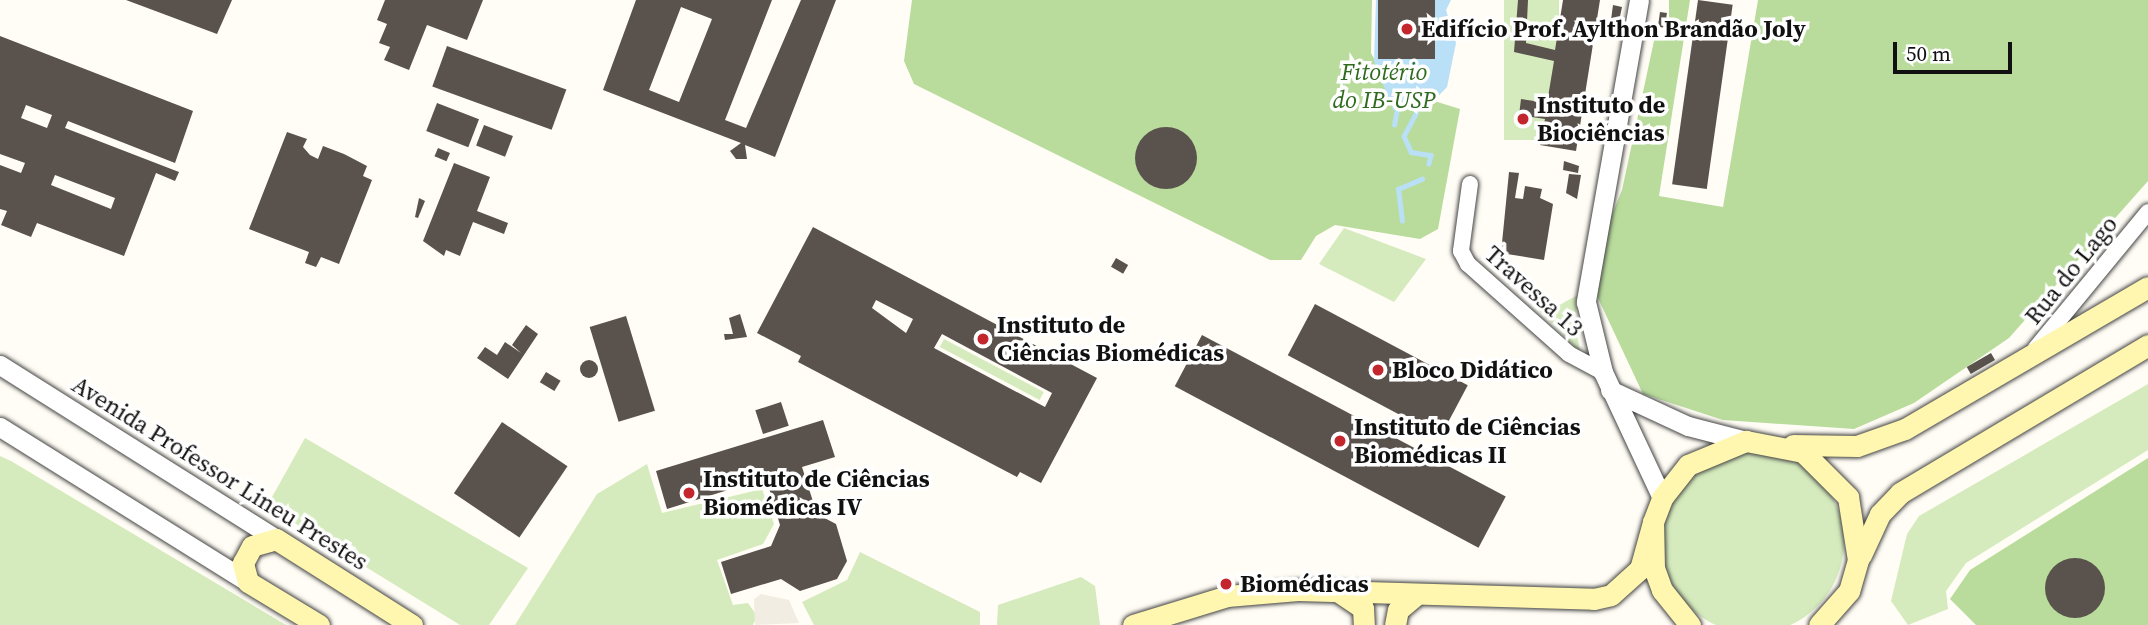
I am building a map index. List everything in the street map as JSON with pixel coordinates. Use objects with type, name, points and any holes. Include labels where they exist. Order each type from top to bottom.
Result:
[{"type":"main road","points":[[1133,625],[1227,596],[1335,590],[1563,603],[1611,595],[1640,569],[1662,498],[1706,453],[1746,441],[1782,444],[1878,441],[2148,287]]},
{"type":"main road","points":[[1819,625],[1849,591],[1858,560],[1881,514],[1900,494],[2148,345]]},
{"type":"main road","points":[[1782,444],[1836,479],[1856,517],[1858,560]]},
{"type":"main road","points":[[1653,522],[1651,545],[1662,590],[1690,625]]},
{"type":"main road","points":[[276,539],[260,540],[247,551],[243,566],[248,582],[314,623]]},
{"type":"main road","name":"Avenida Professor Lineu Prestes","points":[[276,539],[412,625]]},
{"type":"main road","points":[[1335,590],[1363,608],[1364,625]]},
{"type":"main road","points":[[1395,625],[1398,610],[1416,595]]},
{"type":"street","points":[[1639,0],[1587,284],[1588,321],[1606,381],[1662,498]]},
{"type":"street","name":"Travessa 13","points":[[1470,184],[1461,244],[1468,264],[1569,354],[1606,381]]},
{"type":"street","name":"Rua do Lago","points":[[2029,357],[2148,212]]},
{"type":"street","name":"Avenida Professor Lineu Prestes","points":[[0,365],[276,539]]},
{"type":"street","points":[[1606,381],[1688,426],[1746,441]]},
{"type":"street","points":[[0,426],[248,582]]},
{"type":"green space","name":"Fitotério do IB-USP","points":[[912,0],[1372,0],[1371,53],[1389,87],[1460,109],[1438,229],[1420,239],[1335,225],[1316,236],[1301,260],[1270,260],[914,84],[904,61]]},
{"type":"green space","points":[[1504,0],[1559,0],[1559,140],[1504,140]]},
{"type":"green space","points":[[1669,0],[1690,0],[1659,196],[1723,207],[1758,0],[2148,0],[2148,181],[2009,338],[1914,403],[1854,429],[1723,420],[1643,394],[1597,296],[1602,239],[1622,190],[1655,36],[1665,37],[1669,29]]},
{"type":"green space","points":[[1344,228],[1426,259],[1394,302],[1319,264]]},
{"type":"green space","points":[[1578,295],[1575,324],[1580,352],[1535,306],[1557,306]]},
{"type":"green space","points":[[944,339],[1044,392],[1040,400],[940,347]]},
{"type":"green space","points":[[2148,384],[2148,450],[1966,563],[1946,591],[1948,609],[1908,625],[1891,601],[1907,534],[1919,516]]},
{"type":"green space","points":[[305,438],[528,568],[489,625],[460,625],[267,506]]},
{"type":"green space","points":[[1753,451],[1771,452],[1788,458],[1818,477],[1837,507],[1843,524],[1843,560],[1837,577],[1818,607],[1788,626],[1771,632],[1753,633],[1735,632],[1718,626],[1688,607],[1669,577],[1663,560],[1662,542],[1663,524],[1669,507],[1688,477],[1718,458],[1735,452]]},
{"type":"green space","points":[[0,456],[11,461],[286,625],[0,625]]},
{"type":"green space","points":[[2148,458],[2148,625],[1976,625],[1950,599],[1970,570]]},
{"type":"green space","points":[[647,464],[662,513],[762,489],[774,524],[763,544],[717,560],[733,605],[748,603],[757,616],[753,625],[515,625],[597,494]]},
{"type":"green space","points":[[860,552],[980,612],[980,625],[814,625],[802,602],[847,580]]},
{"type":"green space","points":[[1081,577],[1095,586],[1100,625],[997,625],[998,605]]},
{"type":"shaded area","points":[[761,594],[789,600],[799,623],[755,625],[754,599]]},
{"type":"water","points":[[1376,0],[1451,0],[1446,10],[1456,43],[1447,87],[1425,110],[1393,110],[1374,61]]},
{"type":"building","points":[[126,0],[232,0],[217,34]]},
{"type":"building","points":[[385,0],[483,0],[467,40],[427,25],[409,70],[384,60],[390,47],[379,43],[387,24],[377,20]]},
{"type":"building","points":[[636,0],[772,0],[725,120],[746,128],[801,0],[836,0],[775,157],[745,145],[747,159],[736,159],[730,151],[741,143],[603,90]],"holes":[[[681,7],[712,19],[679,102],[649,90]]]},
{"type":"building","name":"Edifício Prof. Aylthon Brandão Joly","points":[[1378,0],[1435,0],[1435,59],[1378,59]]},
{"type":"building","points":[[1518,0],[1528,0],[1526,43],[1555,50],[1563,0],[1600,0],[1576,151],[1540,145],[1545,119],[1519,115],[1521,99],[1547,103],[1554,61],[1514,52]]},
{"type":"building","points":[[1698,0],[1733,5],[1707,189],[1672,184]]},
{"type":"building","points":[[1613,5],[1622,7],[1619,21],[1611,20]]},
{"type":"building","points":[[1660,12],[1667,13],[1665,28],[1658,27]]},
{"type":"building","points":[[0,36],[193,111],[175,163],[68,121],[65,128],[179,172],[175,181],[156,173],[124,256],[37,223],[31,237],[1,225],[7,211],[0,209],[0,165],[21,173],[25,163],[0,154]],"holes":[[[26,105],[52,115],[47,128],[21,118]],[[55,175],[115,198],[111,209],[51,185]]]},
{"type":"building","points":[[447,46],[566,89],[552,130],[432,86]]},
{"type":"building","points":[[437,103],[479,119],[468,147],[426,131]]},
{"type":"building","points":[[484,125],[513,136],[505,157],[476,146]]},
{"type":"building","points":[[1160,127],[1172,127],[1188,136],[1195,146],[1195,170],[1188,180],[1172,189],[1160,189],[1149,184],[1140,175],[1135,164],[1135,152],[1140,141],[1149,132]]},
{"type":"building","points":[[287,132],[307,139],[303,147],[318,159],[323,146],[367,166],[363,176],[372,180],[339,264],[321,257],[316,267],[305,263],[309,252],[249,229]]},
{"type":"building","points":[[438,148],[450,153],[446,161],[434,156]]},
{"type":"building","points":[[1564,161],[1579,166],[1578,173],[1563,170]]},
{"type":"building","points":[[454,163],[490,177],[477,211],[508,223],[504,234],[473,222],[460,256],[446,250],[444,256],[423,241]]},
{"type":"building","points":[[1509,172],[1519,173],[1515,198],[1523,199],[1525,186],[1542,189],[1540,198],[1553,204],[1544,260],[1501,253]]},
{"type":"building","points":[[1569,174],[1581,175],[1577,199],[1566,193]]},
{"type":"building","points":[[419,198],[425,201],[418,218],[415,217]]},
{"type":"building","points":[[813,227],[1097,378],[1041,483],[1020,472],[1017,477],[798,362],[801,356],[757,333]],"holes":[[[876,300],[913,319],[906,333],[872,308]],[[942,334],[1052,393],[1045,407],[934,348]]]},
{"type":"building","points":[[1116,258],[1128,265],[1123,274],[1111,267]]},
{"type":"building","name":"Bloco Didático","points":[[1315,304],[1468,385],[1441,436],[1288,355]]},
{"type":"building","points":[[740,314],[747,337],[725,340],[724,334],[733,334],[729,318]]},
{"type":"building","points":[[626,316],[655,411],[619,422],[590,327]]},
{"type":"building","points":[[526,325],[538,334],[508,379],[477,358],[485,347],[497,355],[505,342],[521,353],[512,345]]},
{"type":"building","name":"Instituto de Ciências Biomédicas II","points":[[1202,335],[1506,496],[1479,548],[1175,386]]},
{"type":"building","points":[[1991,353],[1995,360],[1971,374],[1967,367]]},
{"type":"building","points":[[589,360],[595,363],[598,369],[595,375],[589,378],[583,375],[580,369],[583,363]]},
{"type":"building","points":[[546,372],[561,381],[554,391],[540,382]]},
{"type":"building","points":[[781,402],[789,426],[763,434],[755,410]]},
{"type":"building","name":"Instituto de Ciências Biomédicas IV","points":[[823,420],[835,457],[802,467],[817,514],[836,524],[847,561],[837,579],[800,591],[781,579],[731,594],[721,562],[771,546],[780,525],[766,478],[667,509],[656,471]]},
{"type":"building","points":[[502,422],[567,466],[519,537],[454,493]]},
{"type":"building","points":[[2075,558],[2096,567],[2105,588],[2096,609],[2075,618],[2054,609],[2045,588],[2054,567]]},
{"type":"waterway","points":[[1394,125],[1397,110]]},
{"type":"waterway","points":[[1417,112],[1404,136],[1411,152],[1431,155],[1429,164]]},
{"type":"waterway","points":[[1402,221],[1398,189],[1422,179]]},
{"type":"place","name":"Edifício Prof. Aylthon Brandão Joly","points":[[1407,29]]},
{"type":"place","name":"Instituto de Biociências","points":[[1523,119]]},
{"type":"place","name":"Instituto de Ciências Biomédicas","points":[[983,339]]},
{"type":"place","name":"Bloco Didático","points":[[1378,370]]},
{"type":"place","name":"Instituto de Ciências Biomédicas II","points":[[1340,441]]},
{"type":"place","name":"Instituto de Ciências Biomédicas IV","points":[[689,493]]},
{"type":"place","name":"Biomédicas","points":[[1226,584]]}]
